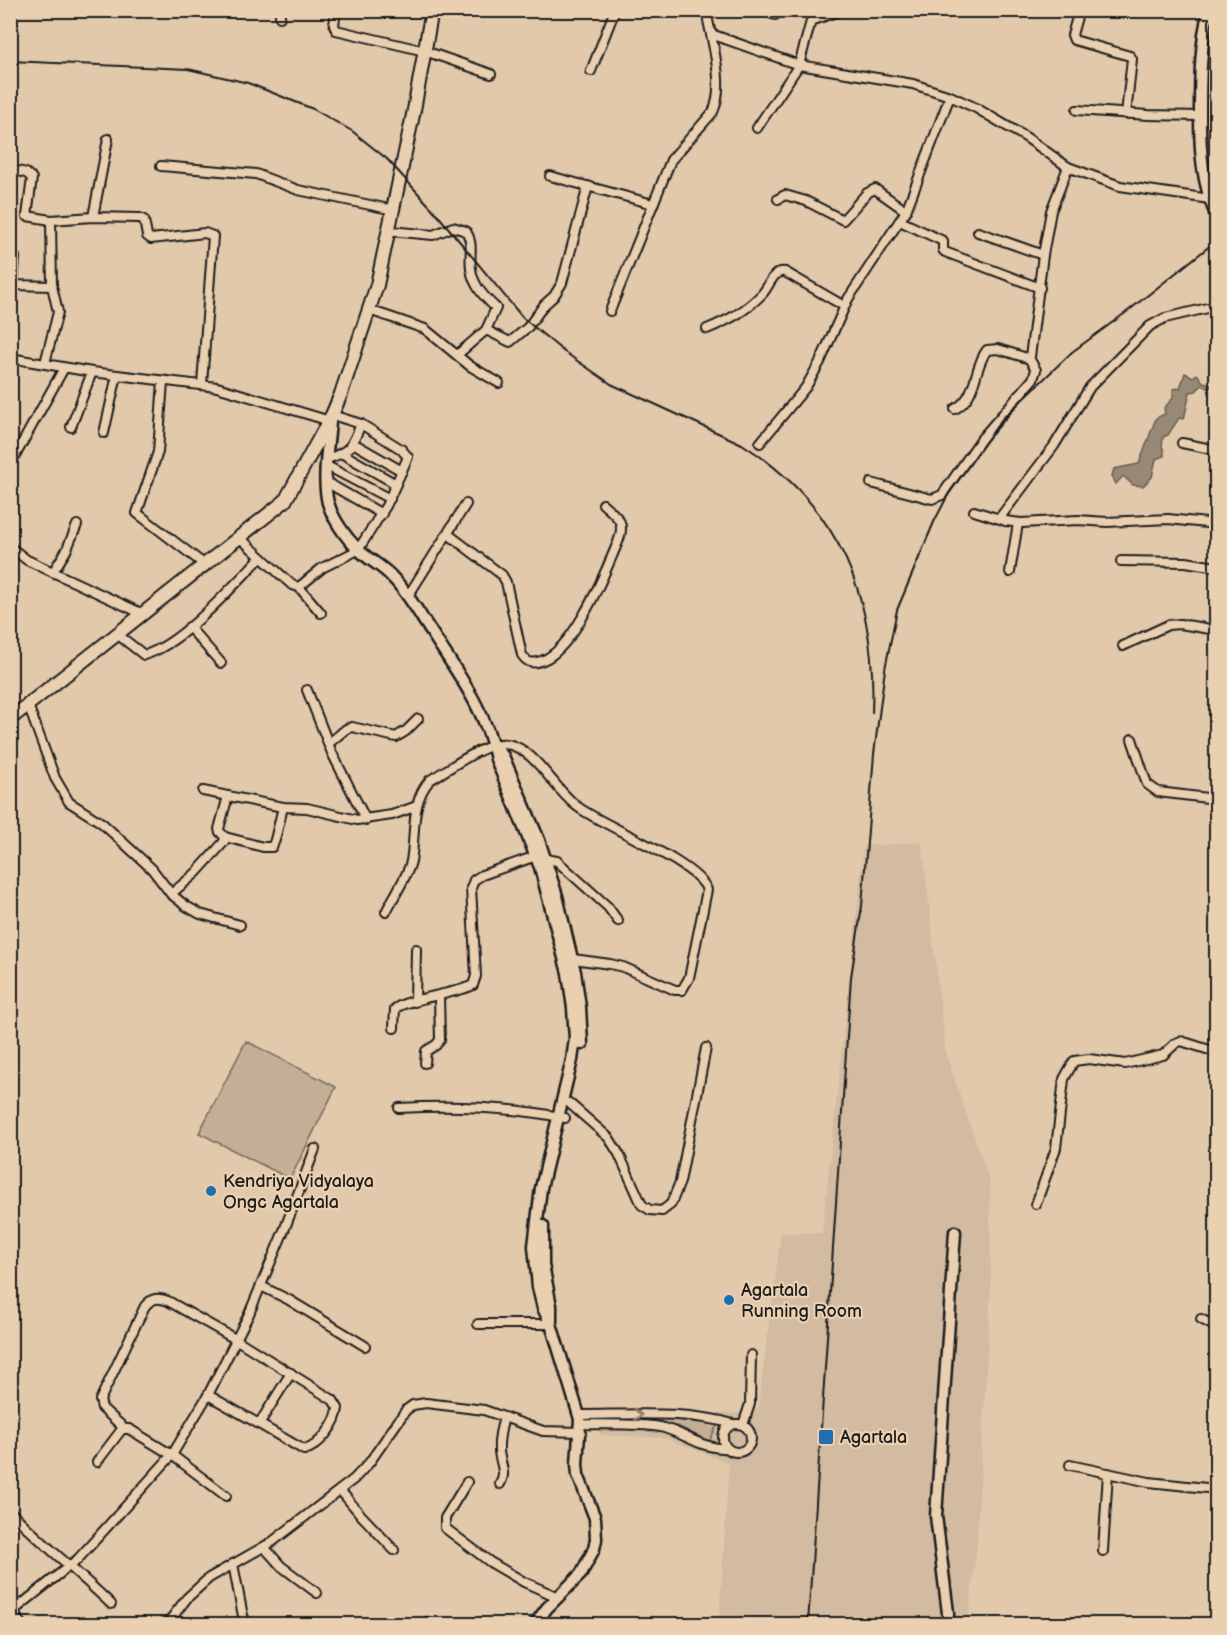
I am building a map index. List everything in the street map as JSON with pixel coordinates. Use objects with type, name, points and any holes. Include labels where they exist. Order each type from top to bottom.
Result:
[{"type":"main road","points":[[10,719],[285,501],[331,418],[369,310],[390,231],[432,10]]},
{"type":"street","points":[[336,10],[334,25],[336,30],[425,51],[491,74]]},
{"type":"street","points":[[591,71],[615,10]]},
{"type":"street","points":[[610,311],[671,160],[716,106],[719,88],[706,10]]},
{"type":"street","points":[[762,10],[775,15]]},
{"type":"street","points":[[758,128],[799,65],[811,21],[842,10]]},
{"type":"street","points":[[1079,10],[1072,35],[1074,40],[1130,56],[1132,59],[1126,114]]},
{"type":"street","points":[[1209,10],[1201,57],[1199,93],[1201,165],[1216,214]]},
{"type":"street","points":[[711,34],[799,65],[913,84],[950,96],[1017,132],[1068,167],[1120,186],[1210,199]]},
{"type":"street","points":[[760,442],[806,387],[820,362],[844,306],[900,221],[950,96]]},
{"type":"street","points":[[1077,110],[1200,116]]},
{"type":"street","points":[[93,217],[108,139]]},
{"type":"street","points":[[162,166],[256,174],[298,190],[394,210]]},
{"type":"street","points":[[1029,358],[1051,211],[1068,167]]},
{"type":"street","points":[[10,169],[27,173],[32,178],[27,216],[51,220],[93,217],[143,219],[147,236],[154,240],[205,233],[213,235],[202,384]]},
{"type":"street","points":[[550,176],[653,204]]},
{"type":"street","points":[[486,330],[510,342],[528,327],[544,305],[554,296],[562,283],[588,186]]},
{"type":"street","points":[[778,199],[788,195],[801,199],[843,220],[867,193],[875,189],[906,210]]},
{"type":"street","points":[[45,363],[58,312],[52,286],[51,220]]},
{"type":"street","points":[[900,221],[943,241],[945,252],[1040,288]]},
{"type":"street","points":[[390,231],[433,235],[453,227],[466,231],[471,239],[473,279],[479,291],[496,308],[486,330],[457,355]]},
{"type":"street","points":[[978,232],[1043,255]]},
{"type":"street","points":[[15,257],[13,285],[52,286]]},
{"type":"street","points":[[707,329],[743,313],[765,291],[775,275],[781,272],[785,272],[844,306]]},
{"type":"street","points":[[1003,520],[1002,515],[1054,446],[1090,387],[1149,326],[1165,318],[1216,306]]},
{"type":"street","points":[[369,310],[422,328],[477,371],[499,383]]},
{"type":"street","points":[[871,483],[932,499],[942,495],[982,438],[1033,379],[1036,370],[1029,358],[998,349],[987,350],[970,394],[955,409]]},
{"type":"street","points":[[10,358],[92,372],[202,384],[238,392],[361,424],[406,454],[408,460],[390,499],[358,550],[322,568],[300,587]]},
{"type":"street","points":[[10,465],[64,368]]},
{"type":"street","points":[[71,427],[92,372]]},
{"type":"street","points":[[104,433],[117,375]]},
{"type":"street","points":[[163,381],[158,452],[137,513],[205,565]]},
{"type":"street","points":[[331,418],[326,482],[328,504],[358,550],[391,575],[408,596],[468,690],[493,744],[496,759],[543,862],[573,959],[575,1039],[562,1118],[538,1206],[534,1246],[538,1287],[543,1308],[551,1324],[580,1424],[577,1452],[578,1475],[595,1518],[596,1539],[594,1549],[581,1574],[535,1624]]},
{"type":"street","points":[[327,463],[343,454],[353,443],[361,424]]},
{"type":"street","points":[[353,443],[402,471]]},
{"type":"street","points":[[1182,443],[1216,450]]},
{"type":"street","points":[[343,454],[396,484]]},
{"type":"street","points":[[327,463],[390,499]]},
{"type":"street","points":[[326,482],[382,514]]},
{"type":"street","points":[[408,596],[466,504]]},
{"type":"street","points":[[448,534],[502,575],[506,582],[522,655],[533,663],[543,661],[570,639],[618,542],[622,530],[620,522],[603,504]]},
{"type":"street","points":[[974,511],[1018,523],[1070,520],[1119,522],[1160,519],[1216,524]]},
{"type":"street","points":[[1010,572],[1018,523]]},
{"type":"street","points":[[53,572],[66,551],[76,525]]},
{"type":"street","points":[[239,537],[292,585],[300,587],[321,613]]},
{"type":"street","points":[[10,547],[27,560],[143,614]]},
{"type":"street","points":[[117,634],[146,656],[162,649],[221,598],[261,557]]},
{"type":"street","points":[[1121,561],[1186,562],[1216,567]]},
{"type":"street","points":[[1123,646],[1168,625],[1180,624],[1216,630]]},
{"type":"street","points":[[189,627],[221,663]]},
{"type":"street","points":[[307,690],[328,744],[366,820]]},
{"type":"street","points":[[28,705],[64,796],[102,823],[152,869],[171,894],[186,906],[200,914],[240,925]]},
{"type":"street","points":[[328,744],[352,727],[396,737],[418,719]]},
{"type":"street","points":[[1132,740],[1147,784],[1152,789],[1158,792],[1216,799]]},
{"type":"street","points":[[386,912],[410,863],[417,806],[420,794],[430,780],[493,744],[510,744],[533,758],[552,782],[578,807],[662,854],[705,884],[707,890],[689,978],[682,990],[675,990],[610,964],[573,959]]},
{"type":"street","points":[[203,791],[283,807],[307,808],[349,820],[366,820],[392,815],[417,806]]},
{"type":"street","points":[[228,796],[220,832],[225,837],[263,847],[272,847],[283,807]]},
{"type":"street","points":[[171,894],[204,866],[223,843],[225,837]]},
{"type":"street","points":[[394,1028],[395,1009],[399,1005],[469,987],[475,981],[471,888],[474,880],[482,875],[557,861],[608,907],[618,921]]},
{"type":"street","points":[[543,862],[572,973],[582,1039],[580,1058],[569,1103],[562,1118]]},
{"type":"street","points":[[415,1002],[416,949]]},
{"type":"street","points":[[424,1063],[426,1051],[440,1040],[439,996]]},
{"type":"street","points":[[1036,1204],[1056,1148],[1064,1079],[1074,1061],[1089,1059],[1125,1064],[1163,1055],[1181,1041],[1216,1052]]},
{"type":"street","points":[[569,1103],[609,1138],[619,1154],[642,1205],[650,1210],[662,1211],[671,1204],[680,1182],[706,1048]]},
{"type":"street","points":[[399,1108],[456,1106],[562,1118]]},
{"type":"street","points":[[20,1624],[11,1611],[70,1565],[172,1455],[208,1395],[237,1340],[261,1286],[315,1149]]},
{"type":"street","points":[[948,1624],[936,1516],[955,1232]]},
{"type":"street","points":[[261,1286],[318,1316],[365,1346]]},
{"type":"street","points":[[208,1395],[304,1450],[318,1442],[336,1419],[337,1404],[237,1340],[168,1301],[156,1298],[150,1300],[144,1306],[100,1400],[102,1408],[124,1428],[129,1428],[172,1455],[226,1496]]},
{"type":"street","points":[[1201,1319],[1216,1327]]},
{"type":"street","points":[[478,1324],[551,1324]]},
{"type":"street","points":[[743,1425],[750,1404],[751,1355]]},
{"type":"street","points":[[259,1424],[291,1373]]},
{"type":"street","points":[[167,1624],[187,1598],[209,1578],[264,1547],[354,1479],[369,1463],[406,1410],[413,1405],[426,1403],[484,1410],[543,1431],[580,1424],[691,1416],[743,1425],[750,1431],[752,1440],[750,1445],[739,1452],[727,1448],[715,1448],[671,1430],[651,1426],[580,1424]]},
{"type":"street","points":[[500,1484],[504,1472],[499,1452],[499,1439],[504,1417]]},
{"type":"street","points":[[727,1448],[723,1434],[733,1424]]},
{"type":"street","points":[[97,1462],[124,1428]]},
{"type":"street","points":[[1070,1465],[1149,1482],[1216,1489]]},
{"type":"street","points":[[1103,1551],[1108,1473]]},
{"type":"street","points":[[467,1482],[445,1518],[446,1528],[490,1562],[524,1582],[558,1597]]},
{"type":"street","points":[[340,1490],[394,1550]]},
{"type":"street","points":[[10,1511],[35,1537],[70,1565],[111,1604]]},
{"type":"street","points":[[264,1547],[281,1566],[317,1593]]},
{"type":"street","points":[[233,1564],[243,1616],[247,1624]]},
{"type":"shaded area","points":[[1185,373],[1193,377],[1197,374],[1203,382],[1213,385],[1208,388],[1202,385],[1196,391],[1190,392],[1184,419],[1179,418],[1168,435],[1163,437],[1164,456],[1156,459],[1152,477],[1143,486],[1133,485],[1123,476],[1116,484],[1112,476],[1114,469],[1139,464],[1156,418],[1165,414],[1164,408],[1173,398],[1173,389],[1180,388]]},
{"type":"shaded area","points":[[922,842],[946,1055],[990,1183],[991,1286],[976,1554],[968,1624],[719,1624],[729,1463],[665,1438],[600,1435],[598,1413],[744,1413],[758,1409],[781,1233],[822,1233],[864,846]]},
{"type":"shaded area","points":[[246,1041],[336,1087],[290,1179],[199,1133]]},
{"type":"shaded area","points":[[589,1418],[667,1419],[717,1425],[709,1442],[680,1427],[665,1424],[588,1421]]},
{"type":"railway","points":[[10,61],[188,69],[248,83],[313,109],[352,131],[387,159],[436,213],[523,318],[563,351],[611,384],[742,444],[776,469],[805,497],[828,527],[846,559],[859,594],[868,632],[872,671],[872,713]]},
{"type":"railway","points":[[808,1624],[851,977],[862,906],[874,754],[885,669],[897,610],[934,522],[949,493],[1002,419],[1072,352],[1216,241]]},
{"type":"place","name":"Kendriya Vidyalaya Ongc Agartala","points":[[211,1191]]},
{"type":"place","name":"Agartala Running Room","points":[[729,1300]]},
{"type":"place","name":"Agartala","points":[[826,1437]]}]
